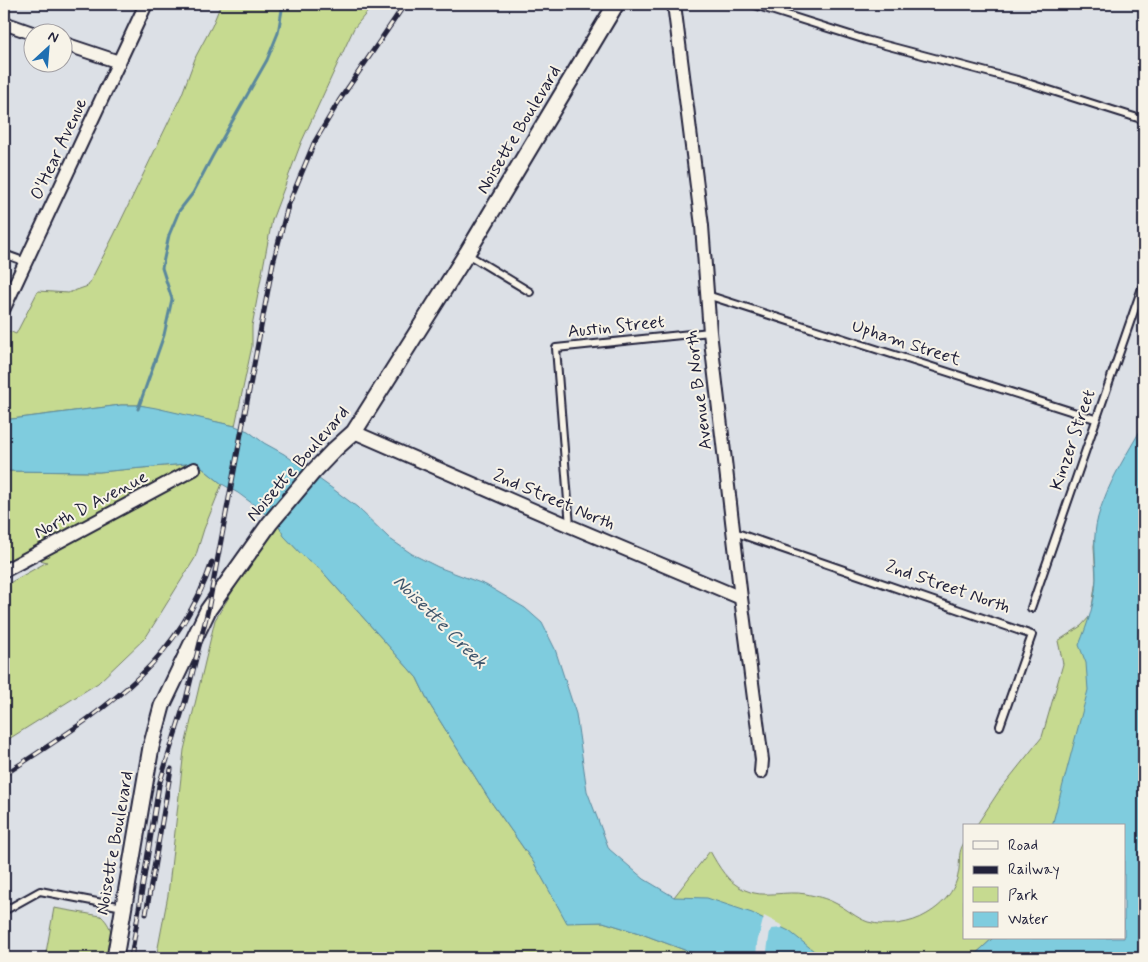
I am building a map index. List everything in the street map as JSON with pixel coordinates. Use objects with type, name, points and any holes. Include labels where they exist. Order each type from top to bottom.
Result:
[{"type":"street","name":"O'Hear Avenue","points":[[4,308],[146,4]]},
{"type":"street","name":"Noisette Boulevard","points":[[115,958],[151,748],[162,706],[208,610],[270,523],[313,472],[354,432],[466,253],[616,4]]},
{"type":"street","name":"Avenue B North","points":[[674,4],[702,226],[710,332],[762,760],[761,772]]},
{"type":"street","points":[[4,23],[22,29]]},
{"type":"street","points":[[72,46],[119,62]]},
{"type":"street","name":"2nd Street North","points":[[354,432],[741,598]]},
{"type":"street","name":"North D Avenue","points":[[4,571],[194,469]]},
{"type":"lane","points":[[752,4],[866,40],[1021,81],[1144,120]]},
{"type":"lane","points":[[466,253],[530,292]]},
{"type":"lane","points":[[4,254],[26,262]]},
{"type":"lane","name":"Kinzer Street","points":[[1032,608],[1144,282]]},
{"type":"lane","name":"Upham Street","points":[[707,295],[1096,419]]},
{"type":"lane","name":"Austin Street","points":[[570,526],[556,348],[710,332]]},
{"type":"lane","name":"2nd Street North","points":[[734,532],[1032,635],[1000,726]]},
{"type":"lane","points":[[4,911],[40,891],[123,907]]},
{"type":"green space","points":[[221,4],[374,4],[354,28],[301,143],[272,220],[252,326],[252,346],[235,426],[139,405],[121,405],[4,420],[4,329],[16,334],[38,291],[68,293],[88,286],[182,94],[196,56]]},
{"type":"green space","points":[[196,463],[222,484],[195,558],[146,637],[98,683],[4,742],[4,586],[47,562],[26,556],[4,565],[4,471],[99,472]]},
{"type":"green space","points":[[1098,518],[1113,550],[1065,824],[977,824],[999,791],[1042,737],[1063,664],[1058,641],[1081,626],[1091,615],[1096,579],[1094,546]]},
{"type":"green space","points":[[278,525],[291,544],[320,569],[417,678],[430,705],[489,799],[534,863],[567,922],[603,922],[706,958],[156,958],[168,895],[184,750],[215,620],[256,553]]},
{"type":"green space","points":[[963,844],[963,940],[991,940],[971,958],[821,958],[819,955],[674,897],[710,851],[720,868],[733,883],[752,893],[806,894],[832,901],[868,922],[875,924],[899,924],[927,914],[939,906],[949,895],[958,876]]},
{"type":"green space","points":[[54,908],[101,916],[111,931],[110,958],[45,958]]},
{"type":"water","name":"Noisette Creek","points":[[121,405],[139,405],[156,408],[235,426],[248,431],[284,454],[357,507],[390,539],[412,554],[438,567],[486,585],[525,608],[542,623],[555,649],[576,714],[587,791],[609,849],[644,879],[674,897],[707,898],[752,913],[789,931],[821,958],[706,958],[603,922],[567,923],[534,863],[489,799],[430,705],[417,678],[320,569],[304,557],[284,536],[278,525],[257,507],[222,484],[196,463],[99,472],[4,471],[4,420]]},
{"type":"water","points":[[1144,424],[1144,958],[971,958],[991,940],[1126,940],[1126,824],[1053,824],[1088,690],[1086,663],[1079,645],[1093,605],[1096,579],[1096,525],[1112,481]]},
{"type":"pier","points":[[764,916],[783,926],[782,928],[770,931],[766,958],[756,958],[757,943]]},
{"type":"waterway","points":[[138,409],[164,335],[172,299],[162,268],[169,235],[179,211],[193,193],[267,60],[278,33],[283,4]]},
{"type":"railway","points":[[131,958],[159,785],[186,699],[208,610],[273,263],[288,206],[314,143],[339,101],[405,4]]},
{"type":"railway","points":[[4,775],[100,710],[154,662],[177,633],[196,600],[212,562]]},
{"type":"railway","points":[[146,914],[171,769]]}]
